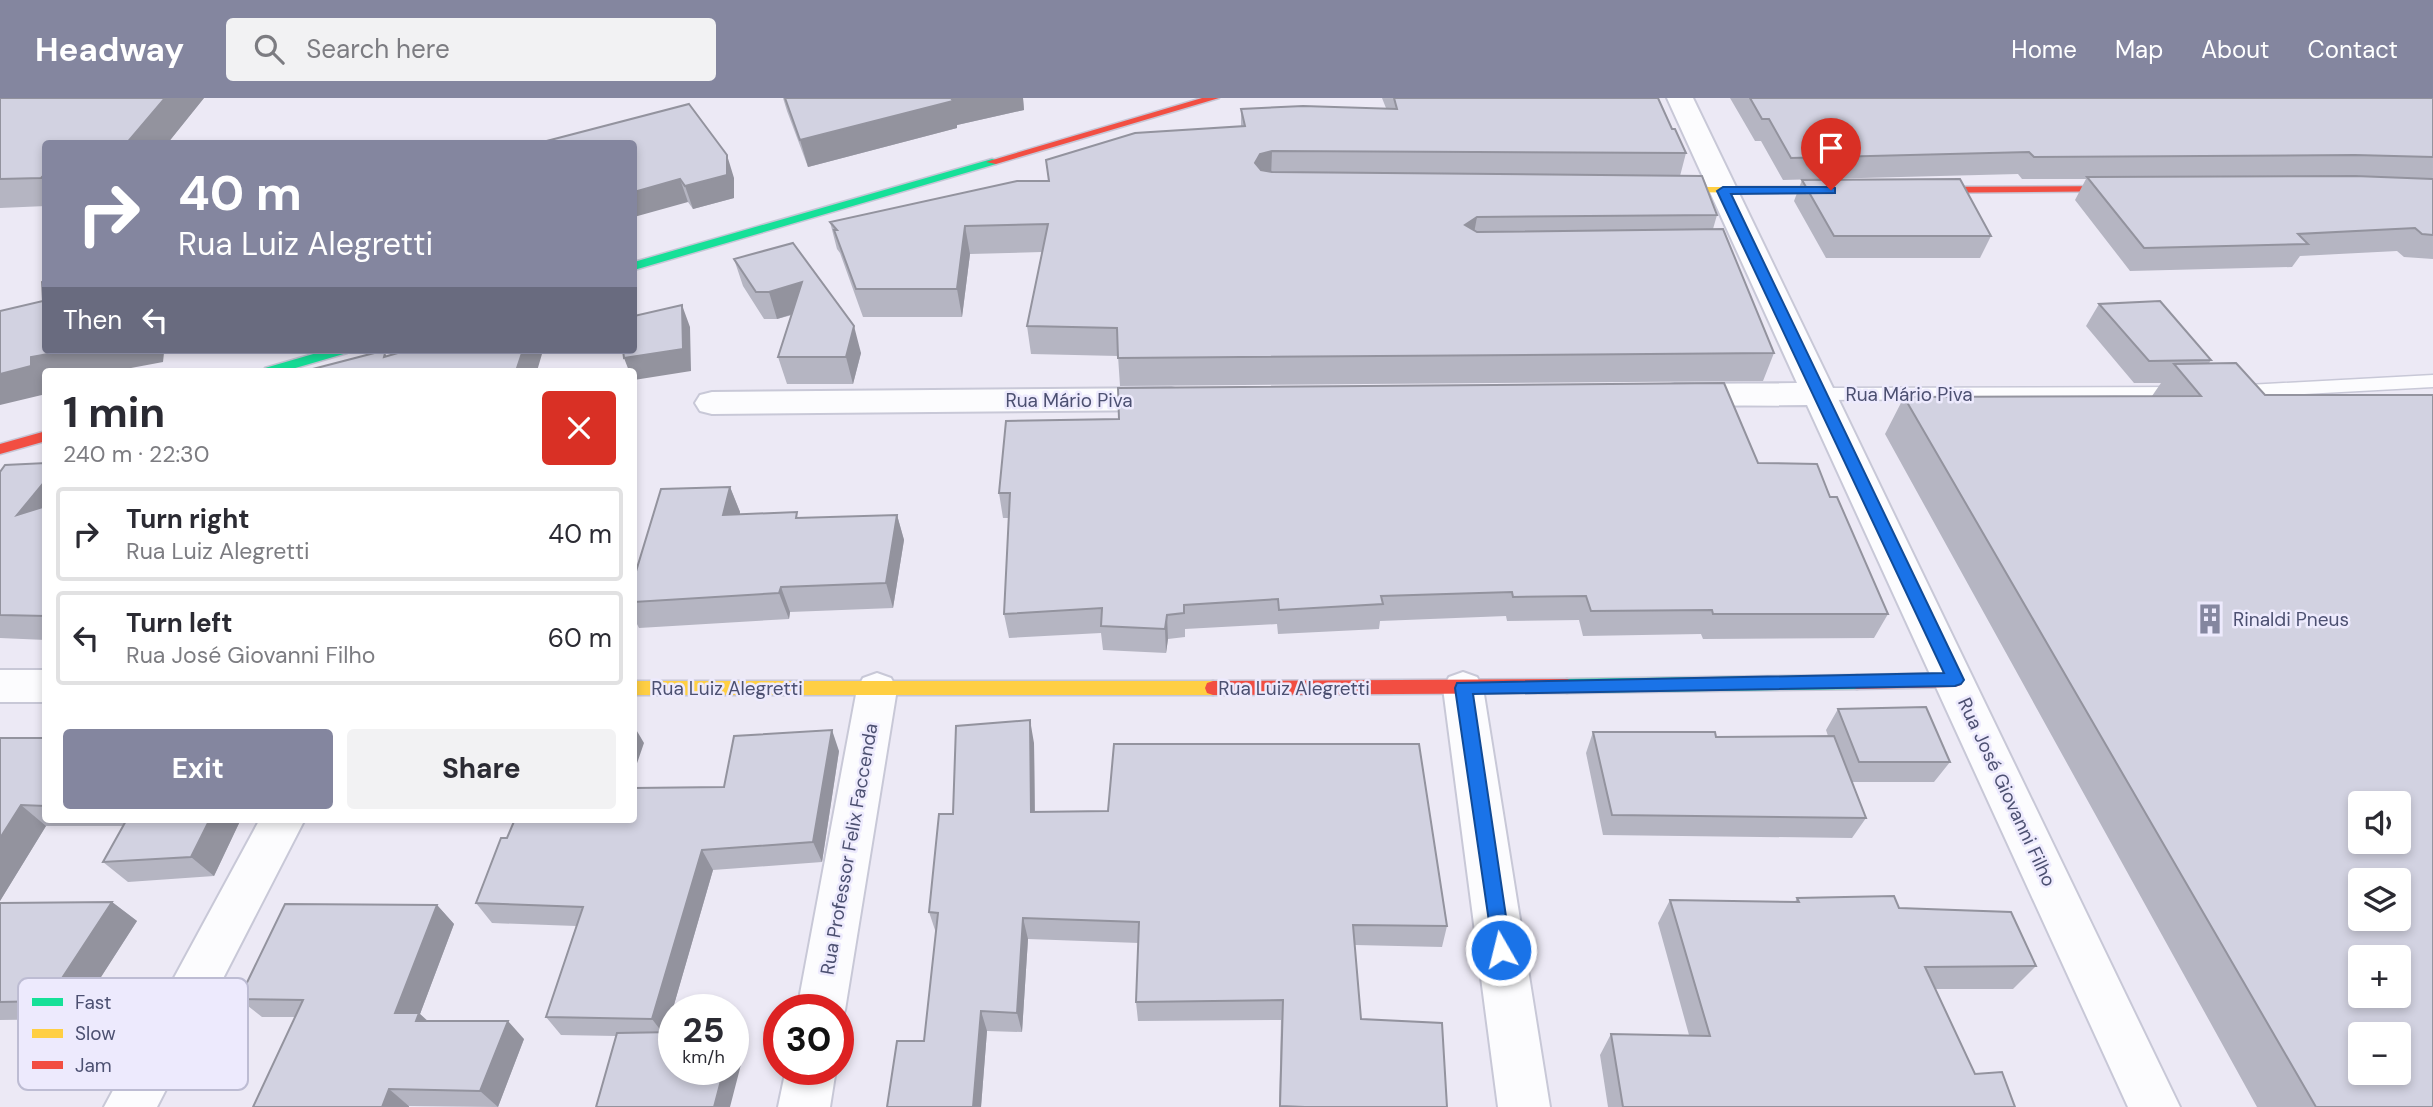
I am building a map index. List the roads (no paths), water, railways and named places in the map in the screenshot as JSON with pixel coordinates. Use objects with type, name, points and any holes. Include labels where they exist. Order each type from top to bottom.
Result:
[{"type":"street","points":[[637,265],[1214,98]]},
{"type":"street","name":"Rua José Giovanni Filho","points":[[1680,98],[1723,191],[1744,250],[1820,394],[2154,1107]]},
{"type":"street","points":[[1903,190],[2152,189]]},
{"type":"street","points":[[1641,190],[1861,190]]},
{"type":"street","points":[[280,368],[328,354]]},
{"type":"street","name":"Rua Mário Piva","points":[[1640,395],[1820,394]]},
{"type":"street","name":"Rua Mário Piva","points":[[712,403],[1197,399]]},
{"type":"street","points":[[0,449],[42,437]]},
{"type":"street","name":"Rua Luiz Alegretti","points":[[637,688],[1463,688],[1955,680]]},
{"type":"street","points":[[0,686],[42,686]]},
{"type":"street","points":[[1463,688],[1524,1107]]},
{"type":"street","name":"Rua Professor Felix Faccenda","points":[[824,994],[877,689]]},
{"type":"street","points":[[199,978],[281,823]]},
{"type":"street","points":[[804,1107],[808,1085]]},
{"type":"street","points":[[130,1107],[139,1090]]},
{"type":"lane","name":"Rua Mário Piva","points":[[1820,394],[2205,393],[2343,388],[2433,381]]},
{"type":"place","name":"Rinaldi Pneus","points":[[2210,619]]}]
